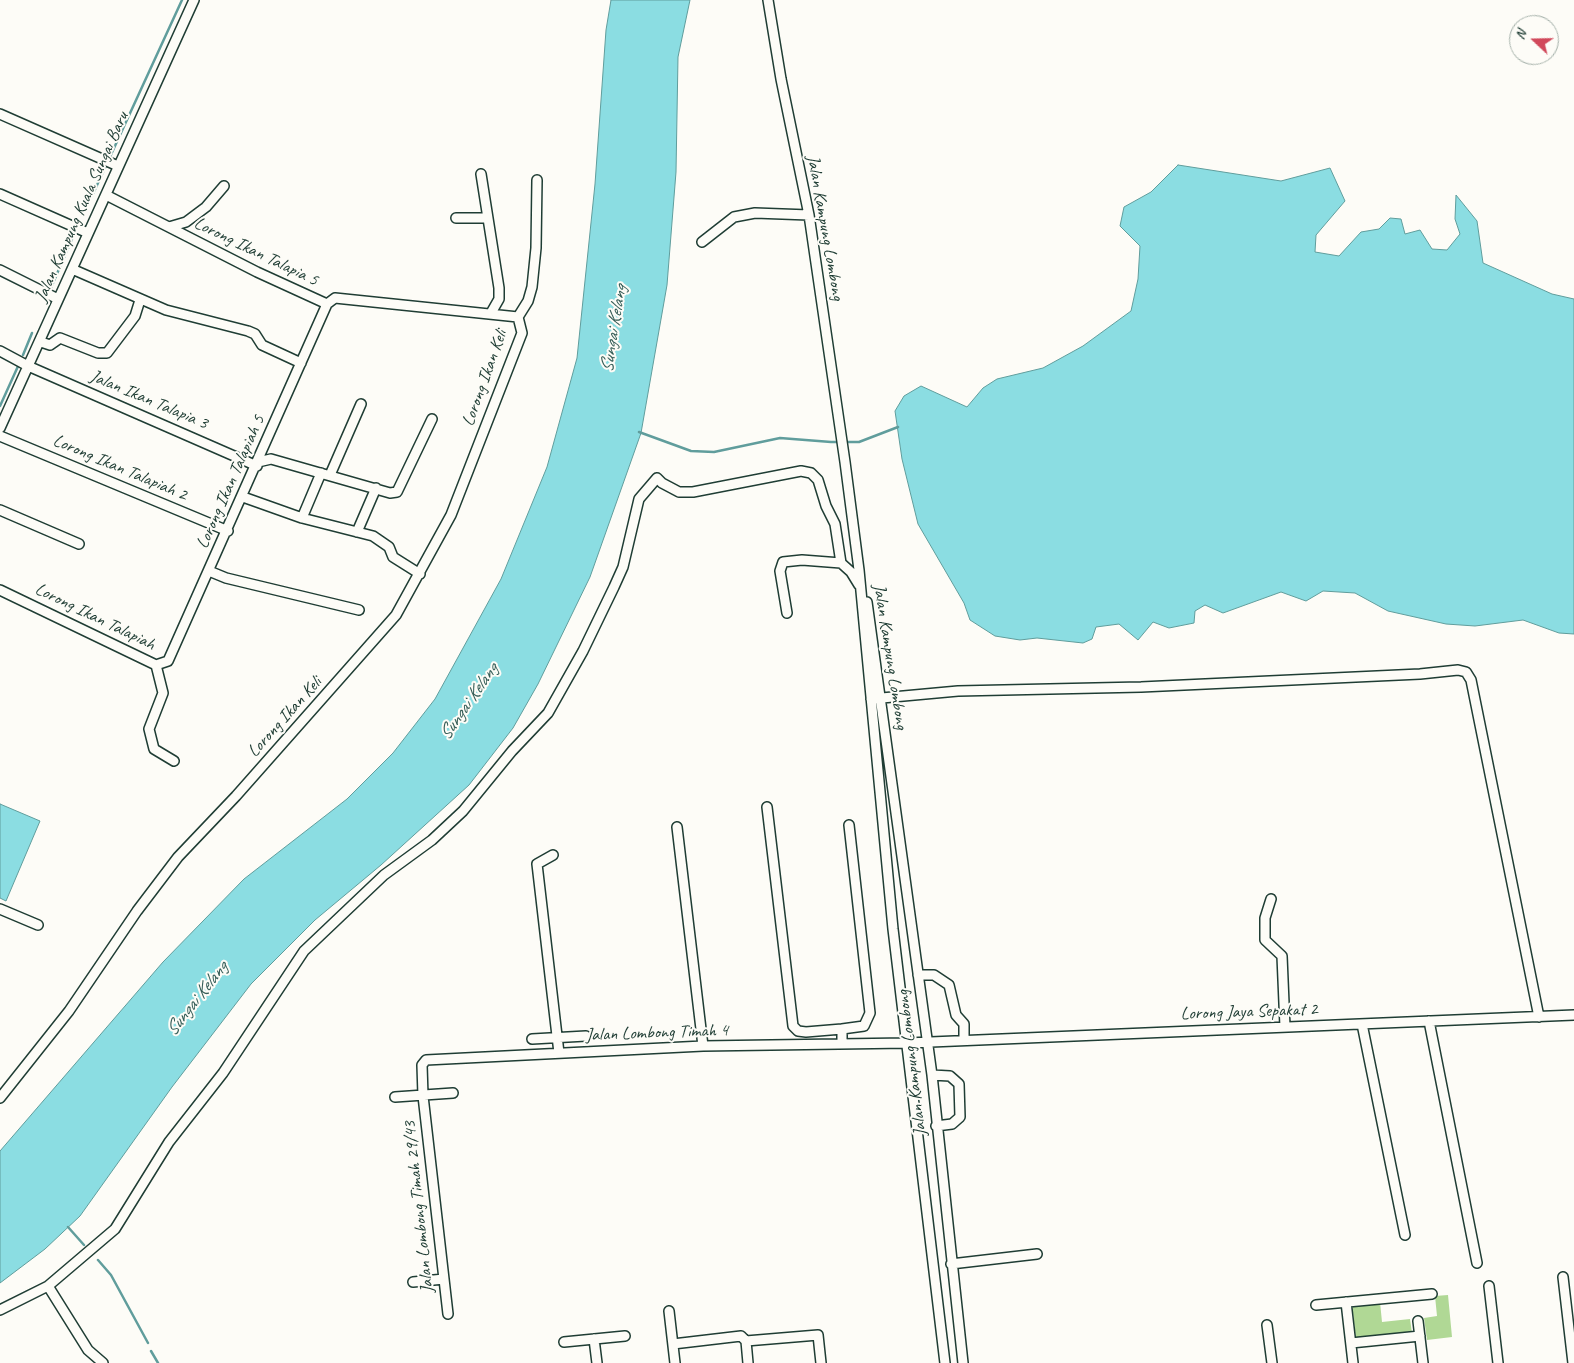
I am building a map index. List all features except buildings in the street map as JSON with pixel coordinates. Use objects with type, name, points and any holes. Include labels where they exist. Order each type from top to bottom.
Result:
[{"type":"street","name":"Jalan Kampung Kuala Sungai Baru","points":[[0,428],[41,342],[58,299],[106,195],[115,165],[194,0]]},
{"type":"street","name":"Jalan Kampung Lombong","points":[[768,0],[781,78],[809,215],[845,462],[859,570],[893,929],[945,1363]]},
{"type":"street","points":[[0,114],[115,165]]},
{"type":"street","points":[[481,174],[499,299],[491,313]]},
{"type":"street","points":[[518,317],[528,301],[532,287],[536,248],[537,180]]},
{"type":"street","points":[[169,227],[186,222],[206,207],[224,186]]},
{"type":"street","points":[[0,194],[88,233]]},
{"type":"street","name":"Lorong Ikan Talapia 5","points":[[106,195],[327,304],[335,298],[518,317]]},
{"type":"street","points":[[702,242],[734,217],[755,214],[809,215]]},
{"type":"street","points":[[456,218],[488,218]]},
{"type":"street","points":[[72,269],[166,310],[248,330],[255,334],[262,345],[301,363]]},
{"type":"street","points":[[0,270],[58,299]]},
{"type":"street","points":[[41,342],[50,345],[60,338],[98,353],[107,353],[135,316],[140,300]]},
{"type":"street","name":"Lorong Ikan Talapiah 5","points":[[156,665],[168,661],[258,464],[327,304]]},
{"type":"street","name":"Lorong Ikan Keli","points":[[0,1098],[69,1011],[137,910],[178,857],[236,796],[396,615],[451,515],[522,333],[518,317]]},
{"type":"street","name":"Jalan Ikan Talapia 3","points":[[0,352],[28,366],[258,464]]},
{"type":"street","points":[[302,518],[361,404]]},
{"type":"street","points":[[258,464],[271,459],[390,493],[397,492],[401,488],[432,419]]},
{"type":"street","name":"Lorong Ikan Talapiah 2","points":[[0,436],[228,531]]},
{"type":"street","points":[[0,1310],[48,1286],[115,1229],[169,1142],[223,1073],[304,951],[384,876],[432,840],[463,811],[512,751],[548,714],[583,651],[623,567],[632,520],[639,500],[657,478],[662,483],[680,492],[693,492],[801,471],[811,473],[818,480],[826,506],[835,524],[841,563]]},
{"type":"street","points":[[357,532],[376,488]]},
{"type":"street","points":[[243,497],[302,518],[373,536],[389,547],[393,557],[420,574]]},
{"type":"street","points":[[0,510],[78,544]]},
{"type":"street","points":[[787,613],[780,570],[783,562],[802,560],[841,563],[851,572],[860,587]]},
{"type":"street","name":"Jalan Kampung Lombong","points":[[859,570],[867,598],[932,1075],[962,1363]]},
{"type":"street","points":[[210,571],[226,578],[359,610]]},
{"type":"street","name":"Lorong Ikan Talapiah","points":[[0,590],[156,665],[163,693],[149,729],[154,748],[174,761]]},
{"type":"street","points":[[871,699],[958,691],[1141,687],[1420,674],[1458,670],[1466,672],[1471,680],[1539,1017]]},
{"type":"street","points":[[767,807],[793,1026],[798,1030],[806,1032],[864,1026],[870,1013],[848,825]]},
{"type":"street","points":[[677,827],[703,1046]]},
{"type":"street","points":[[553,855],[537,864],[559,1053]]},
{"type":"street","points":[[1271,899],[1265,918],[1265,940],[1282,956],[1285,1027]]},
{"type":"street","points":[[0,909],[38,925]]},
{"type":"street","points":[[918,975],[934,975],[949,986],[956,1015],[964,1024],[964,1040]]},
{"type":"street","name":"Lorong Jaya Sepakat 2","points":[[926,1042],[1574,1015]]},
{"type":"street","points":[[1429,1021],[1477,1262]]},
{"type":"street","points":[[1362,1024],[1405,1235]]},
{"type":"street","points":[[842,1029],[842,1044]]},
{"type":"street","points":[[532,1039],[586,1036]]},
{"type":"street","name":"Jalan Lombong Timah 4","points":[[424,1096],[422,1066],[426,1060],[703,1046],[926,1042]]},
{"type":"street","points":[[932,1075],[950,1076],[959,1084],[960,1117],[952,1124],[936,1126]]},
{"type":"street","points":[[395,1097],[454,1093]]},
{"type":"street","name":"Jalan Lombong Timah 29/43","points":[[424,1096],[448,1314]]},
{"type":"street","points":[[951,1264],[1037,1254]]},
{"type":"street","points":[[1563,1277],[1573,1363]]},
{"type":"street","points":[[413,1282],[444,1278]]},
{"type":"street","points":[[48,1286],[88,1350],[103,1363]]},
{"type":"street","points":[[1489,1286],[1498,1363]]},
{"type":"street","points":[[1316,1305],[1432,1294]]},
{"type":"street","points":[[1346,1302],[1353,1363]]},
{"type":"street","points":[[670,1311],[675,1363]]},
{"type":"street","points":[[1418,1321],[1423,1363]]},
{"type":"street","points":[[1267,1326],[1272,1363]]},
{"type":"street","points":[[746,1341],[818,1334],[821,1363]]},
{"type":"street","points":[[564,1342],[625,1336]]},
{"type":"street","points":[[673,1344],[741,1336],[746,1341],[748,1363]]},
{"type":"street","points":[[1351,1343],[1420,1336]]},
{"type":"street","points":[[594,1339],[597,1363]]},
{"type":"green space","points":[[1448,1295],[1452,1337],[1427,1340],[1424,1318],[1437,1316],[1435,1296]]},
{"type":"green space","points":[[1380,1302],[1382,1322],[1410,1319],[1412,1333],[1356,1339],[1352,1304]]},
{"type":"water","name":"Sungai Kelang","points":[[611,0],[690,0],[678,57],[676,172],[667,285],[641,433],[590,577],[538,684],[513,728],[469,785],[381,865],[315,920],[251,984],[172,1087],[80,1216],[45,1249],[0,1283],[0,1151],[163,962],[244,879],[347,799],[393,753],[435,699],[501,579],[547,467],[577,358],[595,184],[606,30]]},
{"type":"water","points":[[1178,165],[1281,181],[1330,168],[1345,201],[1316,235],[1315,252],[1339,256],[1361,232],[1379,229],[1390,218],[1401,219],[1405,234],[1420,230],[1432,249],[1447,250],[1460,234],[1455,219],[1456,195],[1477,221],[1483,263],[1552,294],[1574,299],[1574,634],[1559,633],[1523,620],[1475,626],[1446,624],[1388,611],[1355,593],[1323,591],[1306,601],[1281,592],[1223,613],[1205,605],[1195,611],[1194,623],[1169,628],[1153,622],[1138,640],[1119,624],[1096,627],[1092,639],[1083,643],[1037,638],[1020,640],[995,636],[970,620],[964,603],[918,524],[902,459],[895,411],[904,396],[921,386],[967,407],[983,388],[997,379],[1043,368],[1083,346],[1131,311],[1138,279],[1140,246],[1120,226],[1124,207],[1151,192]]},
{"type":"water","points":[[0,804],[40,821],[6,901],[0,898]]},
{"type":"waterway","points":[[92,196],[182,0]]},
{"type":"waterway","points":[[50,290],[75,232]]},
{"type":"waterway","points":[[23,355],[32,333]]},
{"type":"waterway","points":[[0,406],[19,364]]},
{"type":"waterway","points":[[639,432],[691,451],[714,452],[780,438],[859,442],[898,427]]},
{"type":"waterway","points":[[68,1227],[84,1245]]},
{"type":"waterway","points":[[98,1260],[111,1275],[148,1343]]},
{"type":"waterway","points":[[151,1351],[158,1363]]}]
